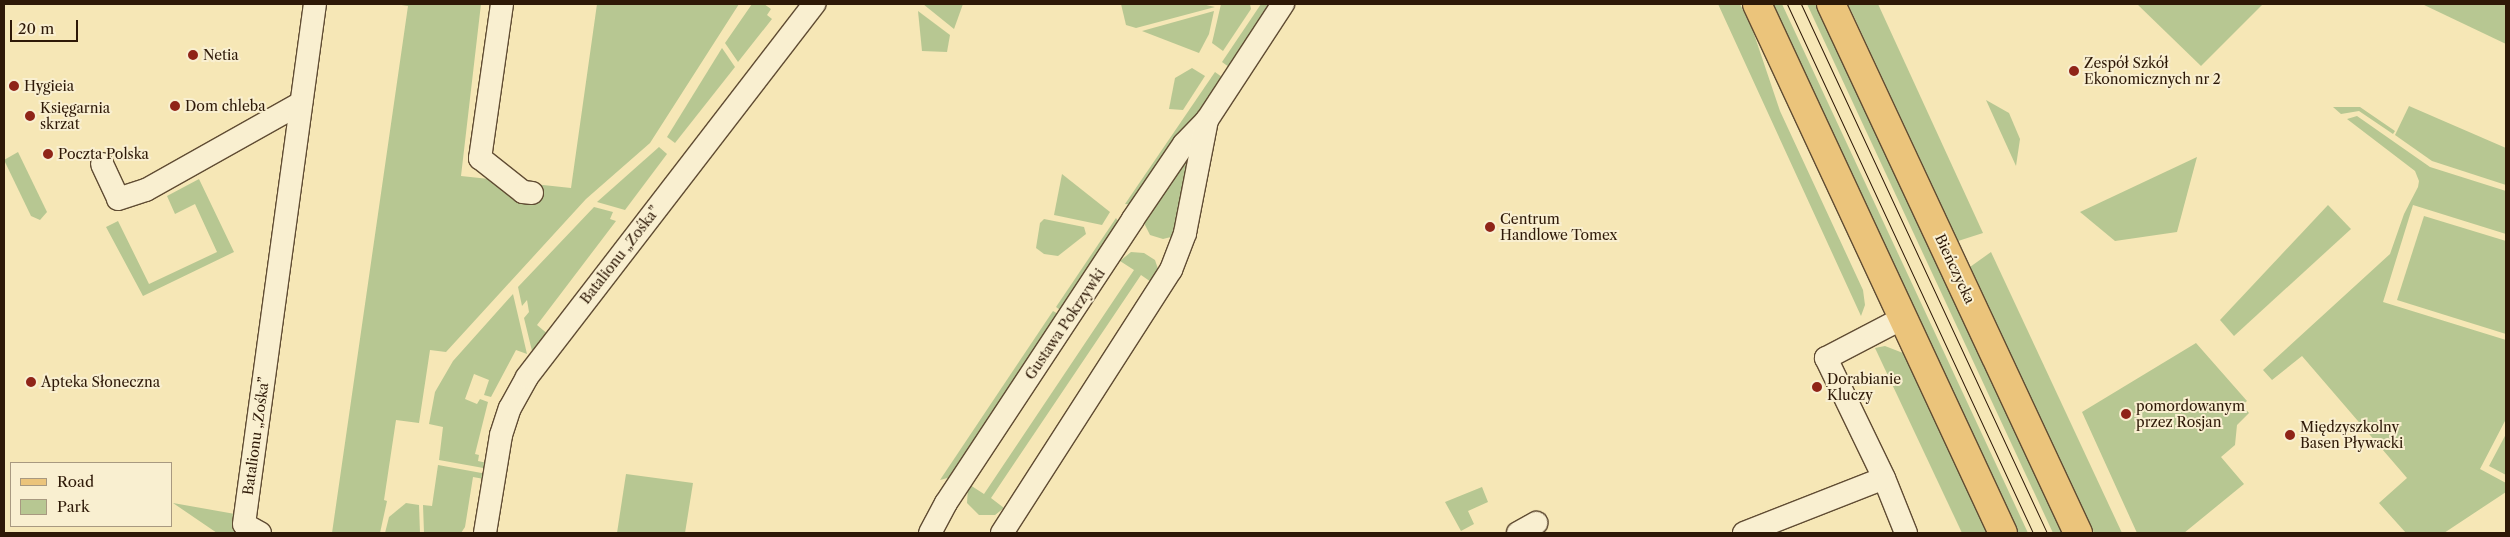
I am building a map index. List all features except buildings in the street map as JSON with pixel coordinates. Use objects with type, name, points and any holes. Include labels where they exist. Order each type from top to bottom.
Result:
[{"type":"main road","points":[[1757,4],[2003,533]]},
{"type":"main road","name":"Bieńczycka","points":[[1831,4],[2078,533]]},
{"type":"street","name":"Batalionu „Zośka”","points":[[260,533],[244,524],[314,4]]},
{"type":"street","points":[[502,4],[480,158],[523,192],[532,194]]},
{"type":"street","name":"Batalionu „Zośka”","points":[[485,533],[501,435],[510,408],[527,377],[814,4]]},
{"type":"street","name":"Gustawa Pokrzywki","points":[[930,533],[946,502],[1133,218],[1184,144],[1207,120],[1283,4]]},
{"type":"street","points":[[102,164],[118,199],[146,190],[301,103]]},
{"type":"street","name":"Gustawa Pokrzywki","points":[[1002,533],[1171,270],[1186,233],[1207,120]]},
{"type":"street","points":[[1903,318],[1826,358],[1884,478],[1906,533]]},
{"type":"street","points":[[1744,533],[1884,478]]},
{"type":"green space","points":[[395,4],[481,4],[461,176],[571,188],[597,4],[739,4],[650,143],[586,199],[446,352],[430,350],[419,423],[396,420],[384,500],[387,501],[380,533],[332,533],[408,6]]},
{"type":"green space","points":[[752,4],[764,4],[771,9],[767,15],[772,19],[738,62],[725,43]]},
{"type":"green space","points":[[923,4],[963,4],[954,29]]},
{"type":"green space","points":[[1121,4],[1202,4],[1215,7],[1136,28],[1126,25]]},
{"type":"green space","points":[[1221,4],[1250,4],[1251,9],[1223,51],[1212,43]]},
{"type":"green space","points":[[1261,4],[1271,4],[1229,67],[1222,62]]},
{"type":"green space","points":[[1718,4],[1740,4],[1753,31],[1780,111],[1863,290],[1865,305],[1861,316]]},
{"type":"green space","points":[[1771,4],[1782,4],[2028,533],[2017,533]]},
{"type":"green space","points":[[1807,4],[1818,4],[2064,533],[2053,533]]},
{"type":"green space","points":[[1848,4],[1878,4],[1983,233],[1958,241]]},
{"type":"green space","points":[[2137,4],[2263,4],[2201,66]]},
{"type":"green space","points":[[2422,4],[2506,4],[2506,44]]},
{"type":"green space","points":[[918,11],[950,35],[947,52],[922,51]]},
{"type":"green space","points":[[1214,11],[1209,34],[1199,53],[1142,31]]},
{"type":"green space","points":[[722,48],[735,67],[675,143],[667,137]]},
{"type":"green space","points":[[1192,68],[1205,76],[1183,110],[1169,109],[1175,78]]},
{"type":"green space","points":[[1215,72],[1222,77],[1135,205],[1125,204]]},
{"type":"green space","points":[[1986,100],[2009,113],[2020,139],[2016,166]]},
{"type":"green space","points":[[2409,106],[2506,148],[2506,185],[2432,161],[2395,135]]},
{"type":"green space","points":[[2333,107],[2360,107],[2395,131],[2393,134],[2359,111],[2341,114]]},
{"type":"green space","points":[[2357,116],[2430,167],[2506,191],[2506,234],[2413,205],[2383,302],[2506,340],[2506,419],[2480,469],[2506,483],[2506,492],[2444,533],[2406,533],[2379,503],[2407,478],[2302,356],[2272,380],[2263,370],[2390,254],[2404,214],[2418,187],[2419,181],[2415,171],[2347,119]]},
{"type":"green space","points":[[1191,146],[1175,236],[1163,239],[1150,235],[1143,221]]},
{"type":"green space","points":[[659,147],[667,154],[625,210],[597,202]]},
{"type":"green space","points":[[18,152],[47,212],[40,220],[31,216],[4,160]]},
{"type":"green space","points":[[2197,157],[2177,232],[2115,241],[2080,212]]},
{"type":"green space","points":[[1062,174],[1110,212],[1102,225],[1054,215]]},
{"type":"green space","points":[[199,179],[234,252],[143,296],[106,227],[118,221],[149,284],[217,252],[195,204],[175,214],[167,196]]},
{"type":"green space","points":[[2328,205],[2351,229],[2234,336],[2220,320]]},
{"type":"green space","points":[[594,207],[613,212],[610,219],[616,221],[537,325],[549,335],[532,351],[524,318],[529,312],[527,300],[522,306],[518,287]]},
{"type":"green space","points":[[2424,216],[2506,241],[2506,334],[2397,300]]},
{"type":"green space","points":[[1116,218],[1121,226],[1063,312],[1056,307]]},
{"type":"green space","points":[[1044,219],[1084,227],[1086,234],[1058,256],[1044,254],[1036,248],[1040,223]]},
{"type":"green space","points":[[1131,252],[1144,253],[1155,260],[1158,269],[1154,284],[1141,275],[991,498],[1004,508],[995,515],[979,515],[967,503],[968,488],[970,485],[984,494],[1134,270],[1120,261]]},
{"type":"green space","points":[[1991,252],[2122,533],[2094,533],[1970,267]]},
{"type":"green space","points":[[513,294],[527,354],[516,350],[491,397],[484,395],[489,380],[474,374],[465,399],[477,404],[480,399],[488,402],[475,454],[479,455],[478,461],[487,463],[489,469],[439,460],[443,427],[429,424],[435,392],[453,361]]},
{"type":"green space","points":[[1053,311],[1060,315],[951,477],[940,480]]},
{"type":"green space","points":[[2196,343],[2247,401],[2242,405],[2249,413],[2237,425],[2235,445],[2221,457],[2244,484],[2184,533],[2137,533],[2082,412]]},
{"type":"green space","points":[[1885,346],[1903,353],[1987,533],[1962,533],[1875,348]]},
{"type":"green space","points":[[2506,434],[2506,475],[2489,466]]},
{"type":"green space","points":[[438,465],[487,474],[484,479],[473,477],[465,527],[461,533],[424,533],[423,505],[432,506]]},
{"type":"green space","points":[[626,474],[693,483],[685,533],[617,533]]},
{"type":"green space","points":[[1482,487],[1488,502],[1468,511],[1474,524],[1461,531],[1445,502]]},
{"type":"green space","points":[[173,503],[235,514],[233,526],[244,532],[217,533]]},
{"type":"green space","points":[[406,503],[419,505],[420,533],[385,533],[389,517]]},
{"type":"tram line","points":[[1787,4],[2033,533]]},
{"type":"tram line","points":[[1801,4],[2047,533]]},
{"type":"place","name":"Netia","points":[[193,55]]},
{"type":"place","name":"Zespół Szkół Ekonomicznych nr 2","points":[[2074,71]]},
{"type":"place","name":"Hygieia","points":[[14,86]]},
{"type":"place","name":"Dom chleba","points":[[175,106]]},
{"type":"place","name":"Księgarnia skrzat","points":[[30,116]]},
{"type":"place","name":"Poczta Polska","points":[[48,154]]},
{"type":"place","name":"Centrum Handlowe Tomex","points":[[1490,227]]},
{"type":"place","name":"Apteka Słoneczna","points":[[31,382]]},
{"type":"place","name":"Dorabianie Kluczy","points":[[1817,387]]},
{"type":"place","name":"pomordowanym przez Rosjan","points":[[2126,414]]},
{"type":"place","name":"Międzyszkolny Basen Pływacki","points":[[2290,435]]}]
